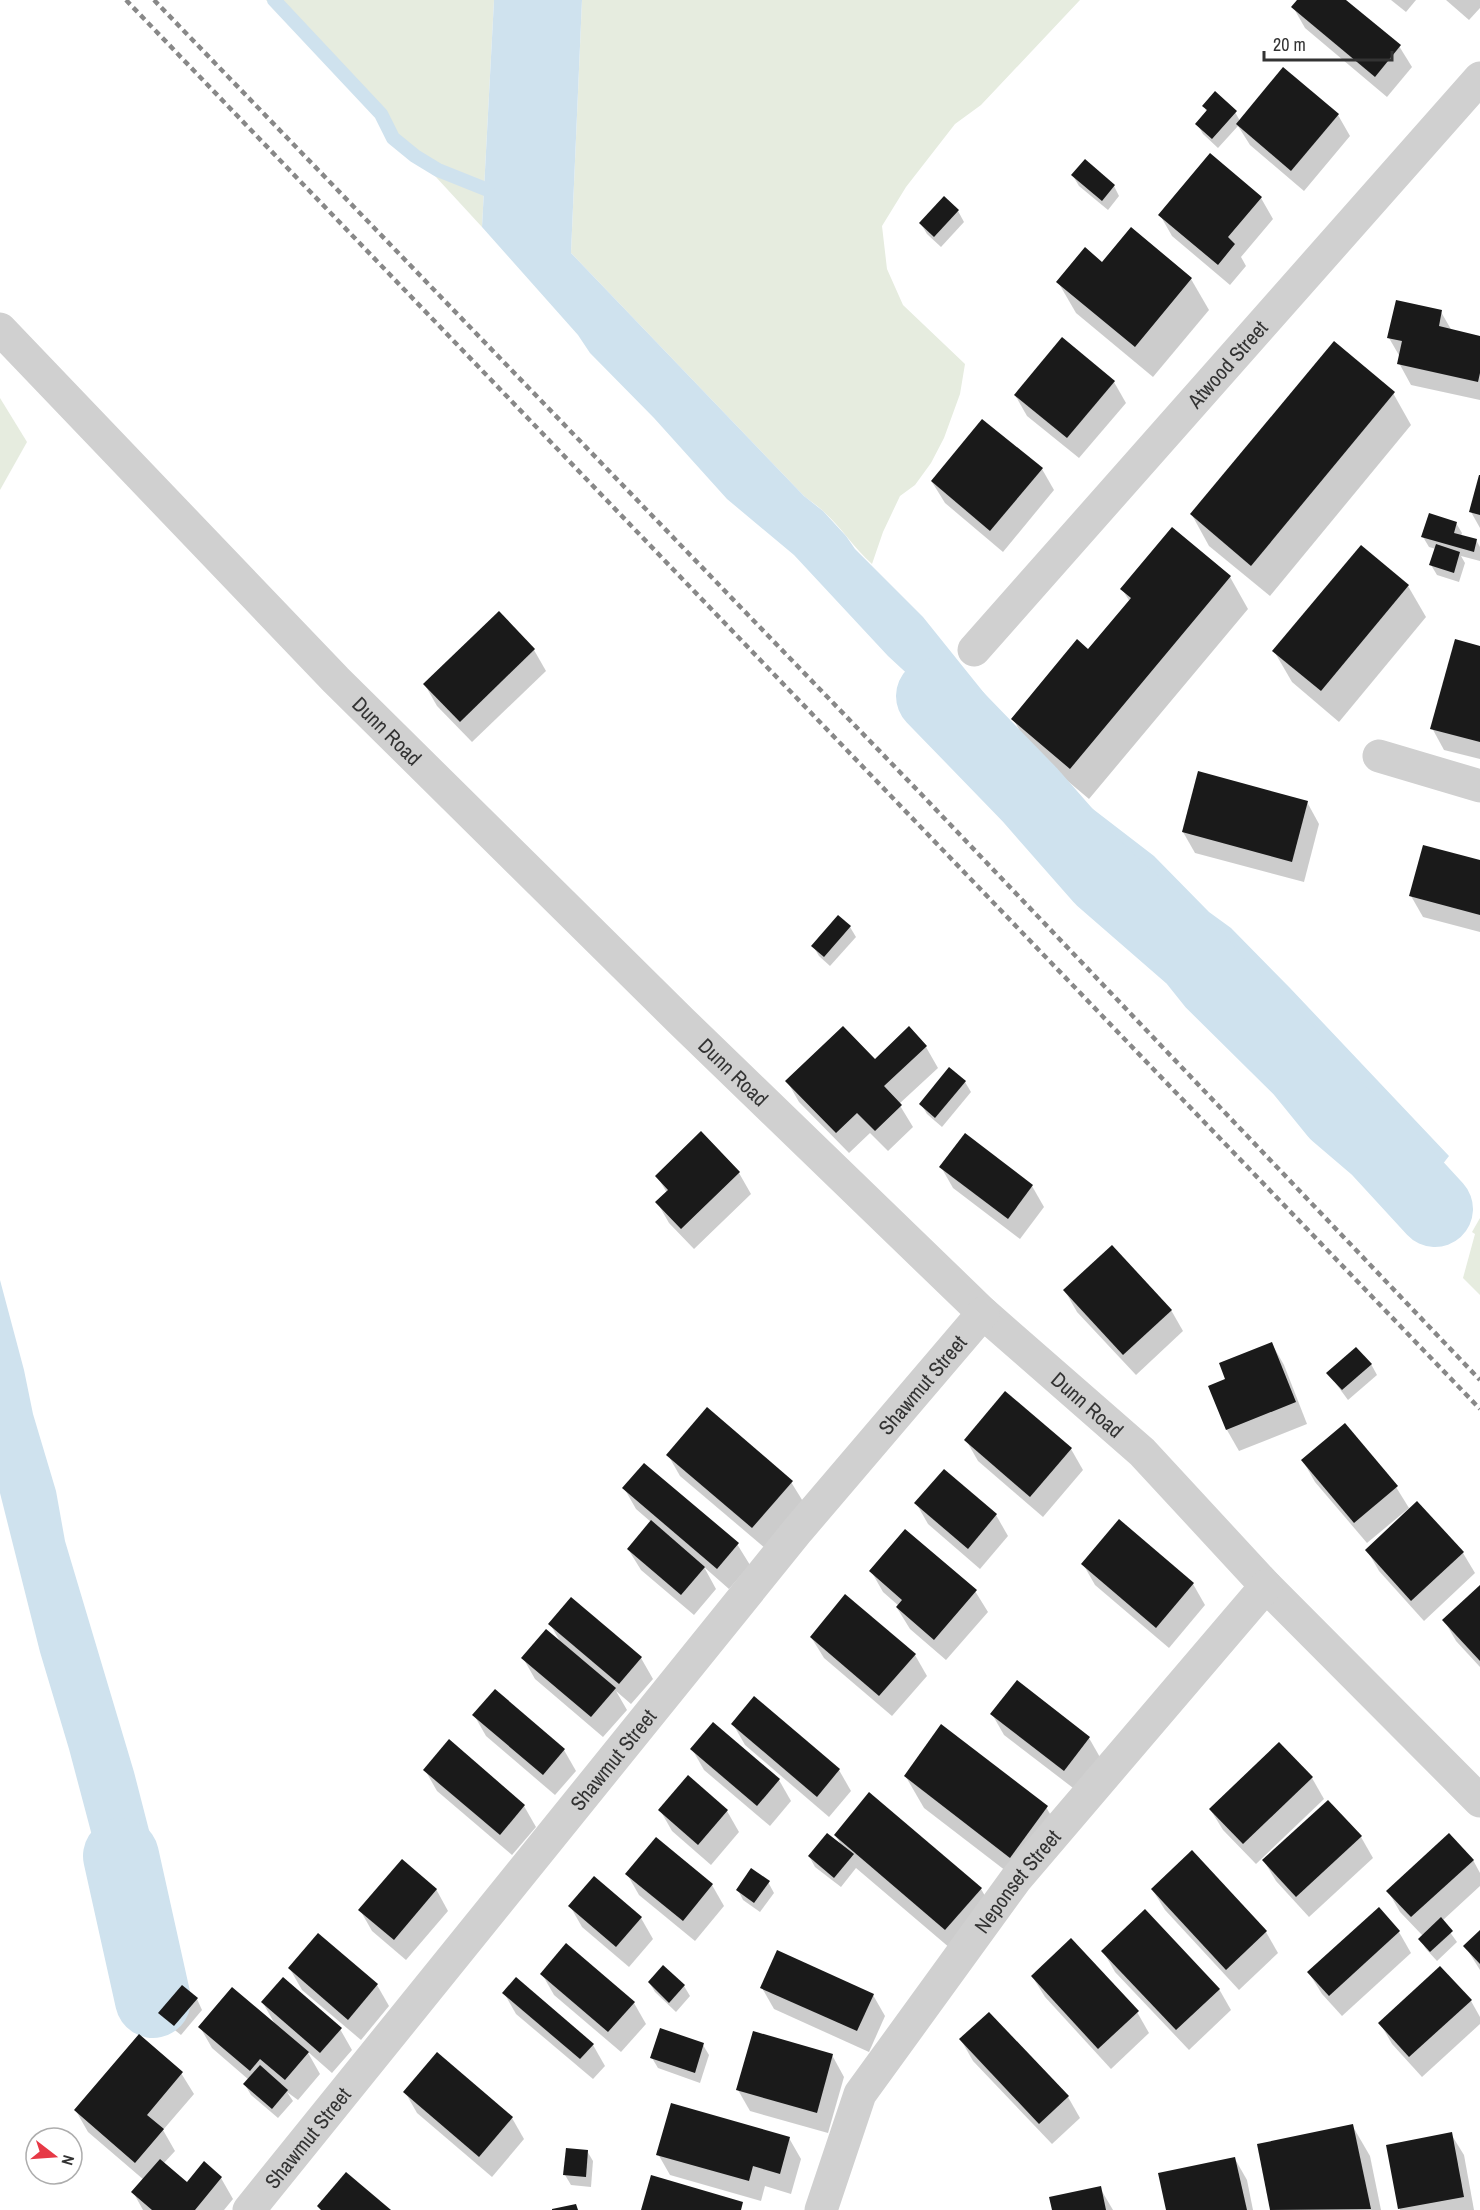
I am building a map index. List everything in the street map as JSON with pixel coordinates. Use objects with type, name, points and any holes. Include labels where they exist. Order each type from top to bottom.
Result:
[{"type":"street","name":"Atwood Street","points":[[974,650],[1480,78]]},
{"type":"street","name":"Dunn Road","points":[[0,329],[336,680],[680,1020],[983,1313],[1142,1452],[1266,1586],[1480,1800]]},
{"type":"street","points":[[1379,756],[1480,786]]},
{"type":"street","name":"Shawmut Street","points":[[249,2210],[798,1530],[983,1313]]},
{"type":"street","name":"Neponset Street","points":[[821,2210],[860,2094],[1016,1879],[1266,1586]]},
{"type":"shaded area","points":[[266,0],[494,0],[482,227],[389,126],[332,71]]},
{"type":"shaded area","points":[[582,0],[1080,0],[981,105],[955,124],[906,187],[882,226],[887,269],[903,305],[965,364],[960,394],[944,438],[931,463],[915,485],[900,496],[883,532],[872,564],[830,517],[804,496],[571,253]]},
{"type":"shaded area","points":[[0,398],[27,442],[0,490]]},
{"type":"shaded area","points":[[1480,1218],[1480,1295],[1463,1278],[1475,1234],[1472,1232]]},
{"type":"water","points":[[494,0],[582,0],[571,253],[804,496],[823,511],[855,549],[923,617],[1013,729],[1089,806],[1154,856],[1209,912],[1231,928],[1449,1156],[1425,1187],[1354,1115],[1315,1069],[1160,928],[1129,894],[1117,876],[888,656],[794,555],[727,499],[654,418],[590,353],[578,335],[482,227]]},
{"type":"water","points":[[0,1280],[33,1414],[56,1491],[65,1541],[134,1772],[177,1939],[171,1960],[153,1965],[135,1954],[108,1896],[69,1749],[40,1652],[0,1493]]},
{"type":"building","points":[[1297,0],[1346,0],[1401,45],[1375,77],[1291,7]]},
{"type":"building","points":[[1283,67],[1339,114],[1291,171],[1236,124]]},
{"type":"building","points":[[1215,91],[1237,111],[1212,139],[1195,124],[1207,110],[1202,106]]},
{"type":"building","points":[[1210,153],[1262,197],[1228,237],[1235,244],[1218,265],[1158,215]]},
{"type":"building","points":[[1085,159],[1115,185],[1102,201],[1071,175]]},
{"type":"building","points":[[944,196],[959,210],[934,237],[919,223]]},
{"type":"building","points":[[1131,227],[1192,278],[1135,347],[1056,282],[1085,247],[1102,262]]},
{"type":"building","points":[[1396,300],[1442,310],[1439,326],[1480,336],[1478,382],[1397,364],[1402,341],[1387,338]]},
{"type":"building","points":[[1062,337],[1115,381],[1067,438],[1014,395]]},
{"type":"building","points":[[1334,341],[1395,392],[1251,566],[1190,514]]},
{"type":"building","points":[[982,419],[1043,468],[990,531],[931,481]]},
{"type":"building","points":[[1480,475],[1480,515],[1469,512]]},
{"type":"building","points":[[1429,513],[1457,522],[1454,533],[1477,539],[1474,552],[1421,537]]},
{"type":"building","points":[[1172,527],[1231,576],[1070,769],[1011,719],[1077,639],[1088,649],[1131,598],[1120,589]]},
{"type":"building","points":[[1436,544],[1460,552],[1454,573],[1429,565]]},
{"type":"building","points":[[1361,545],[1409,585],[1321,691],[1272,651]]},
{"type":"building","points":[[499,611],[535,649],[460,722],[423,684]]},
{"type":"building","points":[[1455,639],[1480,646],[1480,742],[1430,729]]},
{"type":"building","points":[[1198,771],[1308,801],[1292,862],[1182,832]]},
{"type":"building","points":[[1423,845],[1480,860],[1480,915],[1409,896]]},
{"type":"building","points":[[838,915],[851,926],[824,957],[811,946]]},
{"type":"building","points":[[843,1026],[875,1059],[909,1026],[927,1046],[884,1086],[902,1105],[875,1131],[857,1113],[836,1133],[785,1081]]},
{"type":"building","points":[[949,1067],[966,1081],[935,1118],[919,1104]]},
{"type":"building","points":[[701,1131],[740,1172],[681,1229],[655,1202],[668,1190],[655,1176]]},
{"type":"building","points":[[965,1133],[1033,1185],[1008,1219],[939,1167]]},
{"type":"building","points":[[1112,1245],[1172,1310],[1123,1355],[1063,1290]]},
{"type":"building","points":[[1272,1342],[1296,1402],[1226,1430],[1208,1386],[1225,1379],[1219,1363]]},
{"type":"building","points":[[1356,1347],[1372,1364],[1342,1390],[1326,1373]]},
{"type":"building","points":[[1005,1391],[1072,1448],[1030,1497],[964,1440]]},
{"type":"building","points":[[707,1407],[793,1481],[752,1528],[666,1455]]},
{"type":"building","points":[[1345,1423],[1398,1486],[1354,1523],[1301,1460]]},
{"type":"building","points":[[644,1463],[739,1543],[717,1569],[622,1488]]},
{"type":"building","points":[[944,1469],[997,1514],[968,1549],[914,1503]]},
{"type":"building","points":[[1417,1501],[1464,1552],[1411,1601],[1365,1550]]},
{"type":"building","points":[[1119,1519],[1194,1583],[1156,1628],[1081,1564]]},
{"type":"building","points":[[651,1520],[705,1567],[681,1595],[627,1549]]},
{"type":"building","points":[[905,1529],[977,1590],[934,1640],[896,1607],[902,1600],[869,1571]]},
{"type":"building","points":[[1480,1585],[1480,1661],[1442,1620]]},
{"type":"building","points":[[845,1594],[916,1654],[879,1696],[810,1637]]},
{"type":"building","points":[[571,1597],[642,1657],[619,1684],[548,1624]]},
{"type":"building","points":[[546,1629],[616,1688],[591,1717],[521,1658]]},
{"type":"building","points":[[1017,1680],[1090,1737],[1064,1771],[990,1714]]},
{"type":"building","points":[[495,1689],[565,1749],[543,1775],[472,1715]]},
{"type":"building","points":[[754,1696],[840,1769],[817,1797],[731,1724]]},
{"type":"building","points":[[713,1722],[780,1779],[757,1806],[690,1749]]},
{"type":"building","points":[[941,1724],[1048,1806],[1010,1858],[904,1776]]},
{"type":"building","points":[[449,1739],[525,1805],[500,1835],[423,1770]]},
{"type":"building","points":[[1279,1742],[1313,1777],[1243,1844],[1209,1809]]},
{"type":"building","points":[[688,1775],[728,1810],[698,1845],[658,1810]]},
{"type":"building","points":[[869,1792],[982,1888],[945,1930],[834,1835]]},
{"type":"building","points":[[1328,1800],[1362,1836],[1296,1897],[1262,1860]]},
{"type":"building","points":[[827,1833],[854,1854],[834,1878],[808,1856]]},
{"type":"building","points":[[1449,1833],[1474,1860],[1411,1917],[1386,1891]]},
{"type":"building","points":[[656,1837],[713,1884],[683,1921],[625,1874]]},
{"type":"building","points":[[1192,1850],[1267,1931],[1226,1970],[1151,1889]]},
{"type":"building","points":[[402,1859],[437,1889],[394,1940],[358,1910]]},
{"type":"building","points":[[751,1868],[770,1881],[754,1903],[736,1890]]},
{"type":"building","points":[[594,1876],[642,1917],[616,1947],[568,1906]]},
{"type":"building","points":[[1379,1907],[1400,1931],[1329,1996],[1307,1972]]},
{"type":"building","points":[[1145,1909],[1220,1989],[1176,2030],[1101,1951]]},
{"type":"building","points":[[1441,1917],[1453,1931],[1430,1952],[1418,1939]]},
{"type":"building","points":[[1480,1930],[1480,1964],[1463,1946]]},
{"type":"building","points":[[318,1933],[378,1984],[348,2020],[288,1968]]},
{"type":"building","points":[[1071,1938],[1139,2011],[1098,2049],[1031,1976]]},
{"type":"building","points":[[566,1943],[635,2002],[608,2032],[540,1974]]},
{"type":"building","points":[[777,1950],[874,1994],[857,2031],[760,1988]]},
{"type":"building","points":[[663,1965],[685,1985],[669,2003],[648,1982]]},
{"type":"building","points":[[1440,1966],[1472,2000],[1409,2057],[1378,2023]]},
{"type":"building","points":[[283,1977],[342,2028],[320,2053],[261,2002]]},
{"type":"building","points":[[516,1977],[594,2044],[580,2059],[502,1993]]},
{"type":"building","points":[[182,1985],[198,1998],[174,2026],[158,2013]]},
{"type":"building","points":[[232,1987],[309,2052],[285,2080],[260,2059],[250,2071],[198,2027]]},
{"type":"building","points":[[989,2012],[1069,2096],[1039,2124],[959,2039]]},
{"type":"building","points":[[660,2028],[704,2043],[695,2073],[650,2058]]},
{"type":"building","points":[[753,2031],[833,2054],[817,2113],[736,2090]]},
{"type":"building","points":[[139,2034],[183,2072],[147,2115],[164,2129],[135,2163],[74,2110]]},
{"type":"building","points":[[437,2052],[513,2117],[479,2157],[403,2092]]},
{"type":"building","points":[[260,2065],[288,2090],[272,2109],[243,2084]]},
{"type":"building","points":[[671,2103],[790,2137],[780,2174],[753,2166],[749,2181],[656,2155]]},
{"type":"building","points":[[1353,2124],[1371,2209],[1270,2210],[1257,2144]]},
{"type":"building","points":[[1452,2132],[1464,2197],[1398,2209],[1386,2145]]},
{"type":"building","points":[[566,2148],[588,2150],[586,2177],[563,2175]]},
{"type":"building","points":[[1235,2157],[1247,2210],[1166,2210],[1158,2173]]},
{"type":"building","points":[[160,2159],[187,2182],[204,2161],[222,2177],[195,2210],[152,2210],[131,2192]]},
{"type":"building","points":[[346,2172],[391,2210],[321,2210],[317,2206]]},
{"type":"building","points":[[651,2175],[743,2202],[741,2210],[641,2210]]},
{"type":"building","points":[[1101,2186],[1106,2210],[1052,2210],[1049,2197]]},
{"type":"building","points":[[576,2204],[578,2210],[552,2210],[552,2209]]},
{"type":"waterway","points":[[274,0],[381,114],[393,138],[415,156],[438,170],[488,190]]},
{"type":"waterway","points":[[934,696],[1030,795],[1102,877],[1194,957],[1214,982],[1302,1069],[1337,1112],[1378,1147],[1435,1209]]},
{"type":"waterway","points":[[121,1856],[153,2000]]},
{"type":"railway","points":[[126,0],[1480,1409]]},
{"type":"railway","points":[[154,0],[923,796],[1480,1380]]}]
